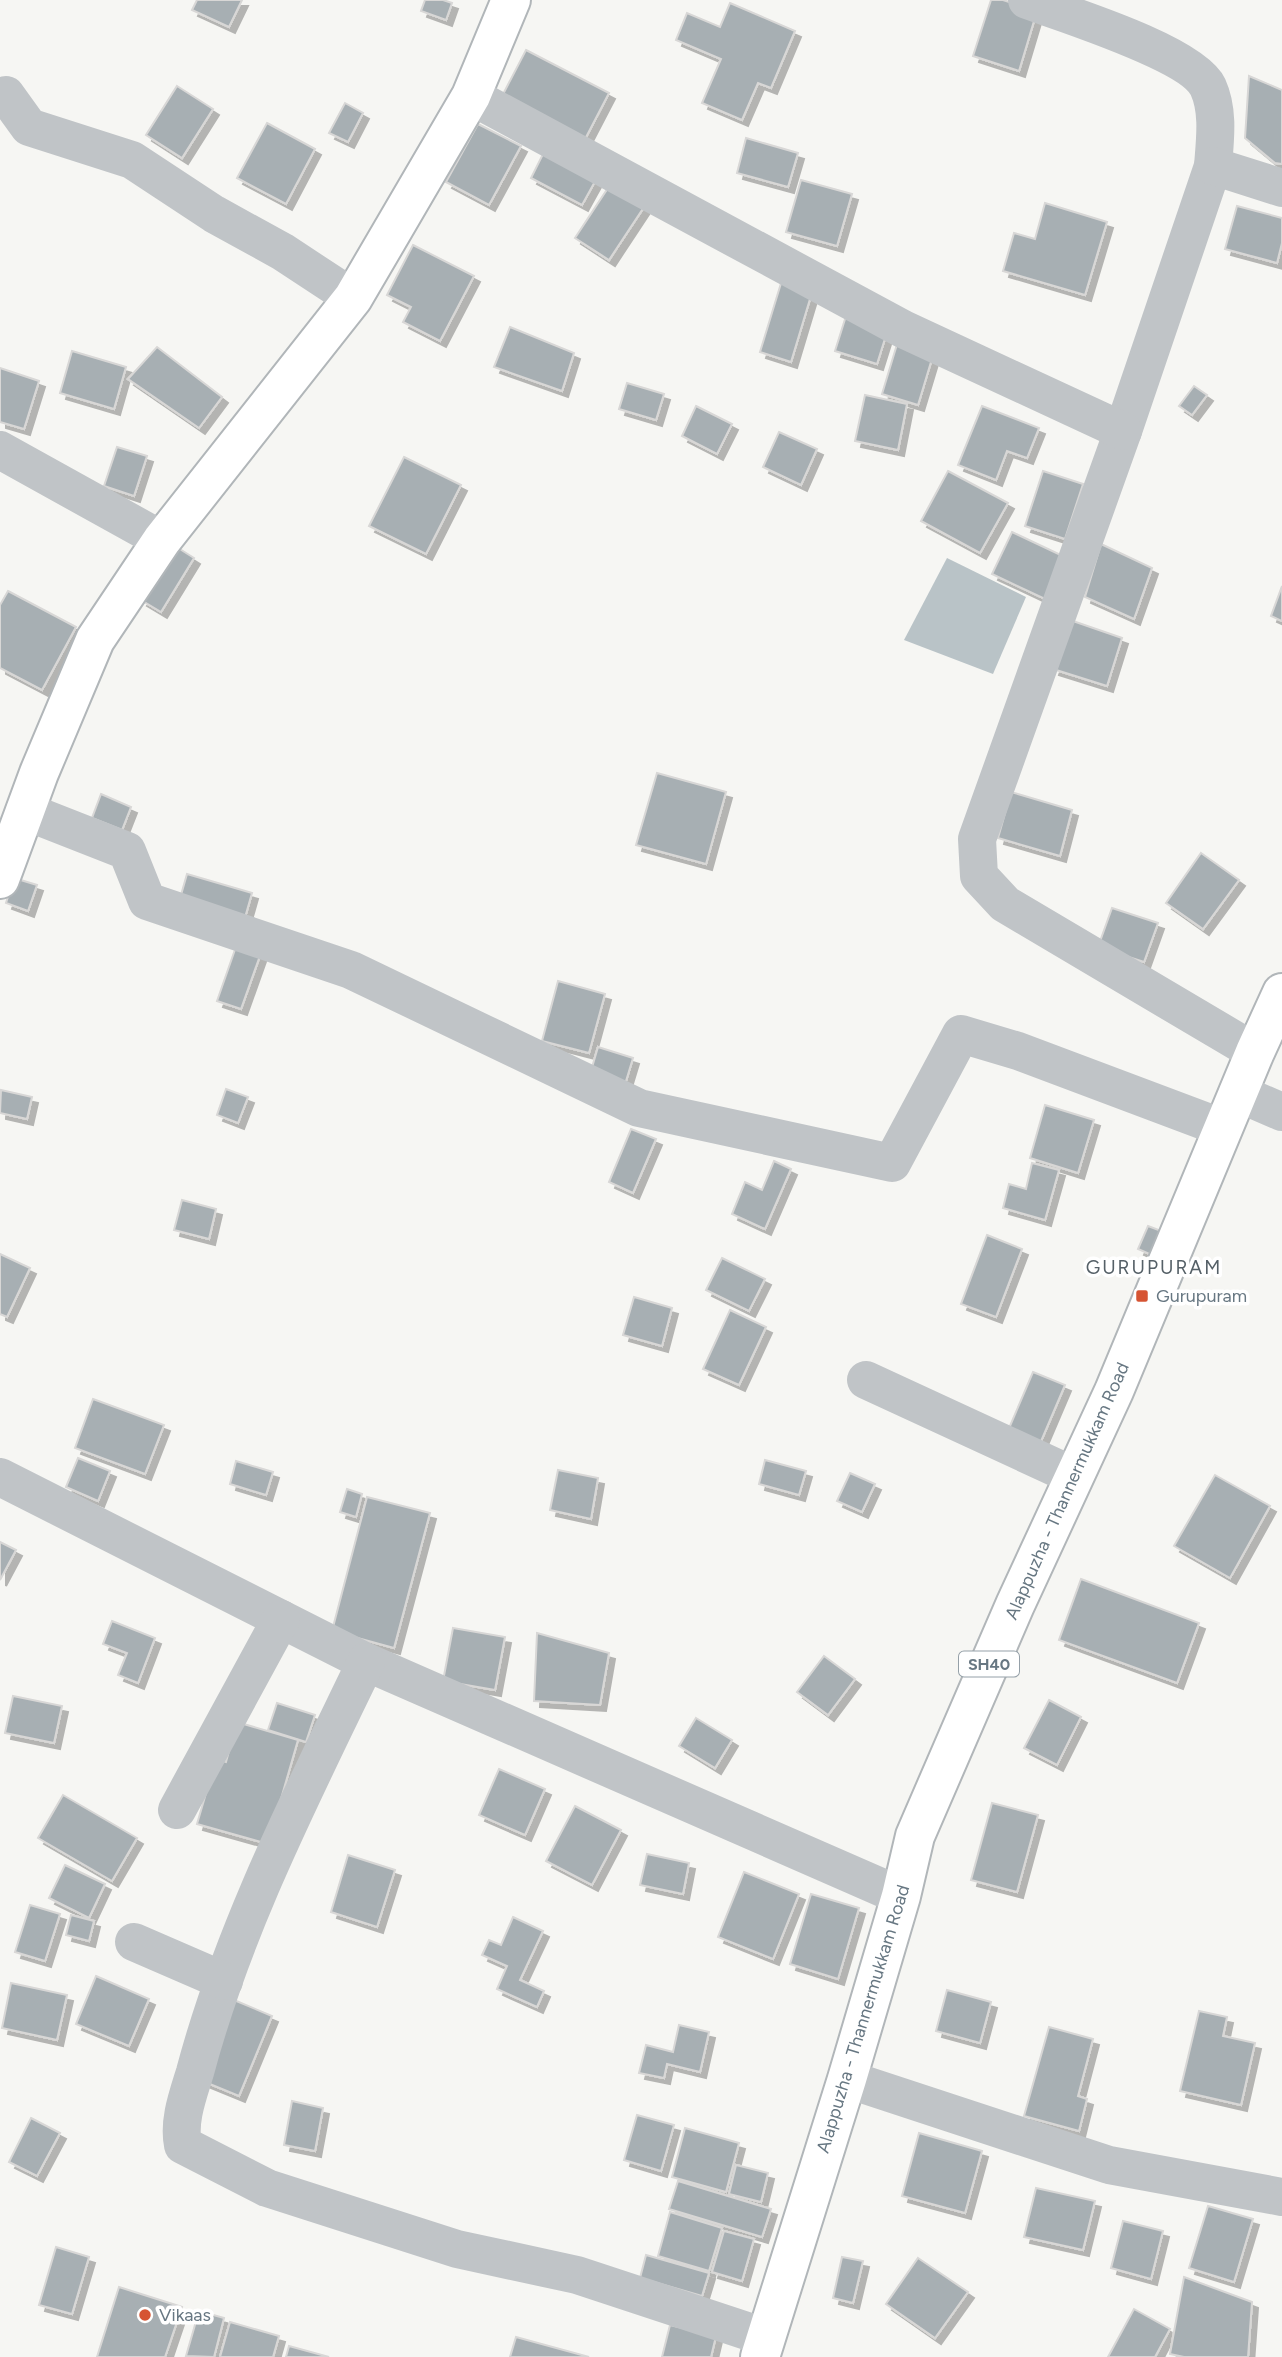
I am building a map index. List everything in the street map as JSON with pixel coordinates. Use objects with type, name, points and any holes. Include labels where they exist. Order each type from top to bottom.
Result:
[{"type":"main road","points":[[0,879],[95,640],[162,540],[353,298],[471,96],[511,0]]},
{"type":"main road","name":"Alappuzha - Thannermukkam Road","points":[[763,2347],[847,2080],[901,1896],[915,1836],[1015,1605],[1114,1391],[1282,993]]},
{"type":"street","points":[[1027,0],[1166,54],[1203,78],[1215,106],[1213,166],[1123,431],[977,839],[979,876],[1005,904],[1255,1052]]},
{"type":"street","points":[[6,95],[29,127],[132,160],[214,214],[283,252],[353,298]]},
{"type":"street","points":[[471,96],[902,329],[1123,431]]},
{"type":"street","points":[[1213,166],[1282,187]]},
{"type":"street","points":[[0,450],[162,540]]},
{"type":"street","points":[[25,811],[127,851],[147,901],[351,970],[639,1108],[892,1163],[961,1034],[1018,1051],[1223,1128]]},
{"type":"street","points":[[1238,1093],[1282,1112]]},
{"type":"street","points":[[866,1380],[1074,1476]]},
{"type":"street","points":[[0,1477],[366,1662],[901,1896]]},
{"type":"street","points":[[177,1810],[281,1619]]},
{"type":"street","points":[[366,1662],[278,1844],[208,2020],[185,2108],[180,2133],[183,2145],[279,2192],[457,2249],[577,2275],[763,2347]]},
{"type":"street","points":[[134,1942],[224,1981]]},
{"type":"street","points":[[847,2080],[1110,2165],[1282,2197]]},
{"type":"shaded area","points":[[947,558],[1026,597],[993,674],[904,640]]},
{"type":"building","points":[[197,0],[242,0],[229,27],[192,10]]},
{"type":"building","points":[[425,0],[452,3],[446,20],[421,11]]},
{"type":"building","points":[[991,0],[1003,0],[1037,11],[1019,71],[973,56]]},
{"type":"building","points":[[730,3],[795,31],[771,88],[758,83],[742,120],[702,103],[721,59],[676,40],[687,13],[720,27]]},
{"type":"building","points":[[526,50],[609,93],[583,143],[500,100]]},
{"type":"building","points":[[1249,76],[1282,90],[1282,164],[1275,163],[1245,138]]},
{"type":"building","points":[[177,86],[213,109],[182,158],[146,135]]},
{"type":"building","points":[[345,103],[363,113],[348,142],[329,133]]},
{"type":"building","points":[[267,123],[315,149],[286,204],[237,178]]},
{"type":"building","points":[[478,124],[521,146],[489,205],[446,182]]},
{"type":"building","points":[[746,138],[798,153],[788,187],[737,173]]},
{"type":"building","points":[[546,148],[598,176],[582,205],[531,178]]},
{"type":"building","points":[[801,180],[852,194],[837,246],[786,232]]},
{"type":"building","points":[[610,185],[644,207],[609,260],[575,238]]},
{"type":"building","points":[[1045,203],[1107,222],[1085,295],[1003,271],[1014,233],[1035,239]]},
{"type":"building","points":[[1237,206],[1282,218],[1282,243],[1277,263],[1225,249]]},
{"type":"building","points":[[413,245],[474,276],[440,341],[403,322],[411,307],[387,295]]},
{"type":"building","points":[[782,280],[813,289],[791,362],[760,352]]},
{"type":"building","points":[[846,316],[888,329],[877,364],[835,351]]},
{"type":"building","points":[[510,327],[574,353],[562,391],[494,367]]},
{"type":"building","points":[[898,341],[934,352],[918,405],[882,394]]},
{"type":"building","points":[[157,347],[222,397],[199,428],[128,379]]},
{"type":"building","points":[[72,351],[126,367],[114,409],[60,393]]},
{"type":"building","points":[[0,368],[39,381],[24,429],[0,422]]},
{"type":"building","points":[[627,383],[664,394],[656,420],[619,409]]},
{"type":"building","points":[[1194,386],[1207,395],[1192,415],[1179,406]]},
{"type":"building","points":[[865,395],[907,404],[898,450],[855,441]]},
{"type":"building","points":[[696,406],[732,424],[717,454],[682,436]]},
{"type":"building","points":[[982,406],[1039,428],[1027,458],[1007,451],[996,480],[958,465]]},
{"type":"building","points":[[779,432],[817,449],[801,485],[763,467]]},
{"type":"building","points":[[117,447],[147,456],[134,496],[104,486]]},
{"type":"building","points":[[404,457],[461,485],[426,554],[369,526]]},
{"type":"building","points":[[948,471],[1008,503],[980,553],[921,521]]},
{"type":"building","points":[[1043,471],[1083,484],[1065,539],[1025,526]]},
{"type":"building","points":[[1012,532],[1065,557],[1045,599],[992,574]]},
{"type":"building","points":[[1101,544],[1152,568],[1134,619],[1085,597]]},
{"type":"building","points":[[175,546],[194,558],[161,612],[141,600]]},
{"type":"building","points":[[1282,586],[1282,621],[1271,616]]},
{"type":"building","points":[[8,591],[76,627],[42,690],[0,668],[0,605]]},
{"type":"building","points":[[1070,620],[1122,638],[1107,686],[1053,669]]},
{"type":"building","points":[[657,773],[726,792],[706,864],[636,845]]},
{"type":"building","points":[[1011,792],[1072,810],[1060,856],[998,838]]},
{"type":"building","points":[[101,794],[131,807],[122,830],[92,818]]},
{"type":"building","points":[[1201,853],[1239,880],[1203,929],[1166,903]]},
{"type":"building","points":[[187,874],[252,893],[244,921],[179,902]]},
{"type":"building","points":[[14,878],[37,885],[28,911],[6,903]]},
{"type":"building","points":[[1112,908],[1158,923],[1144,962],[1098,947]]},
{"type":"building","points":[[238,941],[262,950],[241,1009],[217,1001]]},
{"type":"building","points":[[558,981],[605,994],[589,1053],[542,1041]]},
{"type":"building","points":[[598,1047],[633,1058],[623,1091],[588,1081]]},
{"type":"building","points":[[226,1089],[248,1097],[238,1123],[217,1115]]},
{"type":"building","points":[[1,1090],[32,1097],[27,1119],[0,1113]]},
{"type":"building","points":[[1045,1105],[1094,1120],[1078,1173],[1030,1158]]},
{"type":"building","points":[[631,1129],[656,1139],[633,1193],[609,1182]]},
{"type":"building","points":[[774,1161],[791,1169],[765,1229],[732,1214],[745,1182],[762,1190]]},
{"type":"building","points":[[1032,1163],[1059,1170],[1045,1220],[1003,1208],[1009,1184],[1026,1189]]},
{"type":"building","points":[[182,1200],[216,1209],[209,1239],[174,1230]]},
{"type":"building","points":[[1148,1226],[1164,1232],[1154,1256],[1138,1249]]},
{"type":"building","points":[[987,1235],[1022,1249],[996,1317],[961,1304]]},
{"type":"building","points":[[0,1254],[30,1268],[7,1317],[0,1314]]},
{"type":"building","points":[[722,1258],[765,1279],[749,1311],[706,1290]]},
{"type":"building","points":[[634,1297],[672,1308],[662,1346],[623,1335]]},
{"type":"building","points":[[730,1310],[766,1327],[739,1385],[703,1369]]},
{"type":"building","points":[[1033,1372],[1065,1385],[1039,1446],[1007,1433]]},
{"type":"building","points":[[93,1399],[164,1425],[145,1474],[75,1448]]},
{"type":"building","points":[[78,1458],[110,1471],[98,1501],[66,1487]]},
{"type":"building","points":[[765,1460],[806,1471],[799,1495],[759,1484]]},
{"type":"building","points":[[236,1461],[273,1472],[266,1495],[230,1484]]},
{"type":"building","points":[[558,1470],[598,1478],[591,1519],[550,1510]]},
{"type":"building","points":[[850,1473],[875,1484],[862,1512],[837,1501]]},
{"type":"building","points":[[1215,1475],[1270,1506],[1230,1578],[1174,1546]]},
{"type":"building","points":[[347,1489],[362,1494],[356,1517],[340,1512]]},
{"type":"building","points":[[367,1497],[430,1513],[394,1648],[332,1631]]},
{"type":"building","points":[[0,1542],[16,1550],[0,1580]]},
{"type":"building","points":[[1081,1579],[1199,1623],[1177,1683],[1059,1640]]},
{"type":"building","points":[[112,1621],[155,1638],[138,1683],[118,1675],[127,1653],[103,1644]]},
{"type":"building","points":[[453,1628],[505,1637],[495,1690],[443,1681]]},
{"type":"building","points":[[537,1633],[609,1653],[600,1705],[534,1701]]},
{"type":"building","points":[[824,1656],[855,1679],[828,1715],[797,1692]]},
{"type":"building","points":[[13,1696],[62,1706],[54,1743],[5,1733]]},
{"type":"building","points":[[1049,1700],[1081,1717],[1057,1765],[1024,1748]]},
{"type":"building","points":[[277,1703],[315,1715],[306,1742],[268,1730]]},
{"type":"building","points":[[696,1718],[732,1740],[715,1768],[679,1746]]},
{"type":"building","points":[[237,1722],[298,1740],[268,1844],[197,1824],[216,1759],[226,1762]]},
{"type":"building","points":[[499,1769],[545,1789],[525,1835],[479,1815]]},
{"type":"building","points":[[63,1795],[137,1838],[112,1881],[38,1838]]},
{"type":"building","points":[[992,1803],[1038,1815],[1017,1892],[971,1880]]},
{"type":"building","points":[[575,1806],[621,1830],[592,1885],[546,1861]]},
{"type":"building","points":[[647,1854],[689,1863],[683,1894],[640,1885]]},
{"type":"building","points":[[348,1855],[395,1870],[377,1927],[331,1912]]},
{"type":"building","points":[[65,1865],[105,1884],[89,1918],[49,1898]]},
{"type":"building","points":[[744,1872],[799,1894],[773,1959],[718,1937]]},
{"type":"building","points":[[811,1894],[859,1908],[838,1979],[790,1964]]},
{"type":"building","points":[[30,1905],[60,1914],[45,1961],[15,1952]]},
{"type":"building","points":[[71,1915],[94,1921],[89,1941],[66,1935]]},
{"type":"building","points":[[513,1917],[543,1931],[520,1980],[544,1991],[537,2007],[497,1989],[507,1966],[482,1955],[489,1940],[501,1945]]},
{"type":"building","points":[[96,1976],[149,1999],[129,2046],[76,2024]]},
{"type":"building","points":[[11,1983],[67,1995],[57,2040],[2,2028]]},
{"type":"building","points":[[947,1990],[991,2002],[980,2043],[936,2031]]},
{"type":"building","points":[[234,2000],[272,2016],[239,2096],[200,2080]]},
{"type":"building","points":[[1199,2011],[1227,2017],[1223,2036],[1255,2043],[1241,2105],[1180,2091]]},
{"type":"building","points":[[679,2025],[709,2032],[700,2072],[667,2064],[664,2078],[639,2073],[646,2045],[673,2052]]},
{"type":"building","points":[[1049,2027],[1093,2039],[1078,2096],[1087,2099],[1079,2131],[1024,2116]]},
{"type":"building","points":[[292,2101],[323,2108],[315,2151],[284,2145]]},
{"type":"building","points":[[637,2115],[674,2125],[661,2171],[624,2160]]},
{"type":"building","points":[[31,2118],[60,2133],[37,2176],[9,2162]]},
{"type":"building","points":[[685,2128],[739,2143],[726,2192],[672,2177]]},
{"type":"building","points":[[919,2133],[982,2151],[965,2213],[902,2196]]},
{"type":"building","points":[[736,2165],[768,2173],[761,2202],[729,2194]]},
{"type":"building","points":[[678,2181],[771,2209],[762,2237],[669,2209]]},
{"type":"building","points":[[1036,2188],[1095,2201],[1083,2250],[1024,2237]]},
{"type":"building","points":[[1208,2206],[1253,2219],[1234,2282],[1189,2268]]},
{"type":"building","points":[[670,2212],[722,2228],[709,2271],[658,2256]]},
{"type":"building","points":[[1123,2221],[1163,2231],[1151,2279],[1111,2268]]},
{"type":"building","points":[[724,2231],[754,2239],[742,2281],[712,2272]]},
{"type":"building","points":[[56,2247],[89,2257],[72,2314],[39,2305]]},
{"type":"building","points":[[646,2255],[709,2273],[702,2296],[640,2278]]},
{"type":"building","points":[[842,2257],[863,2261],[853,2303],[833,2298]]},
{"type":"building","points":[[918,2258],[968,2292],[935,2338],[886,2304]]},
{"type":"building","points":[[1184,2277],[1252,2302],[1248,2357],[1184,2357],[1170,2354]]},
{"type":"building","name":"Vikaas","points":[[119,2287],[182,2307],[165,2357],[97,2357]]},
{"type":"building","points":[[1134,2309],[1170,2329],[1155,2357],[1108,2357]]},
{"type":"building","points":[[199,2311],[224,2318],[214,2357],[186,2356]]},
{"type":"building","points":[[230,2322],[279,2336],[273,2357],[220,2357]]},
{"type":"building","points":[[670,2325],[716,2336],[711,2357],[662,2357]]},
{"type":"building","points":[[516,2337],[589,2357],[510,2357]]},
{"type":"building","points":[[289,2346],[329,2357],[286,2357]]},
{"type":"place","name":"Gurupuram","points":[[1142,1296]]},
{"type":"place","name":"Vikaas","points":[[145,2315]]},
{"type":"district","name":"GURUPURAM","points":[[1154,1267]]}]
